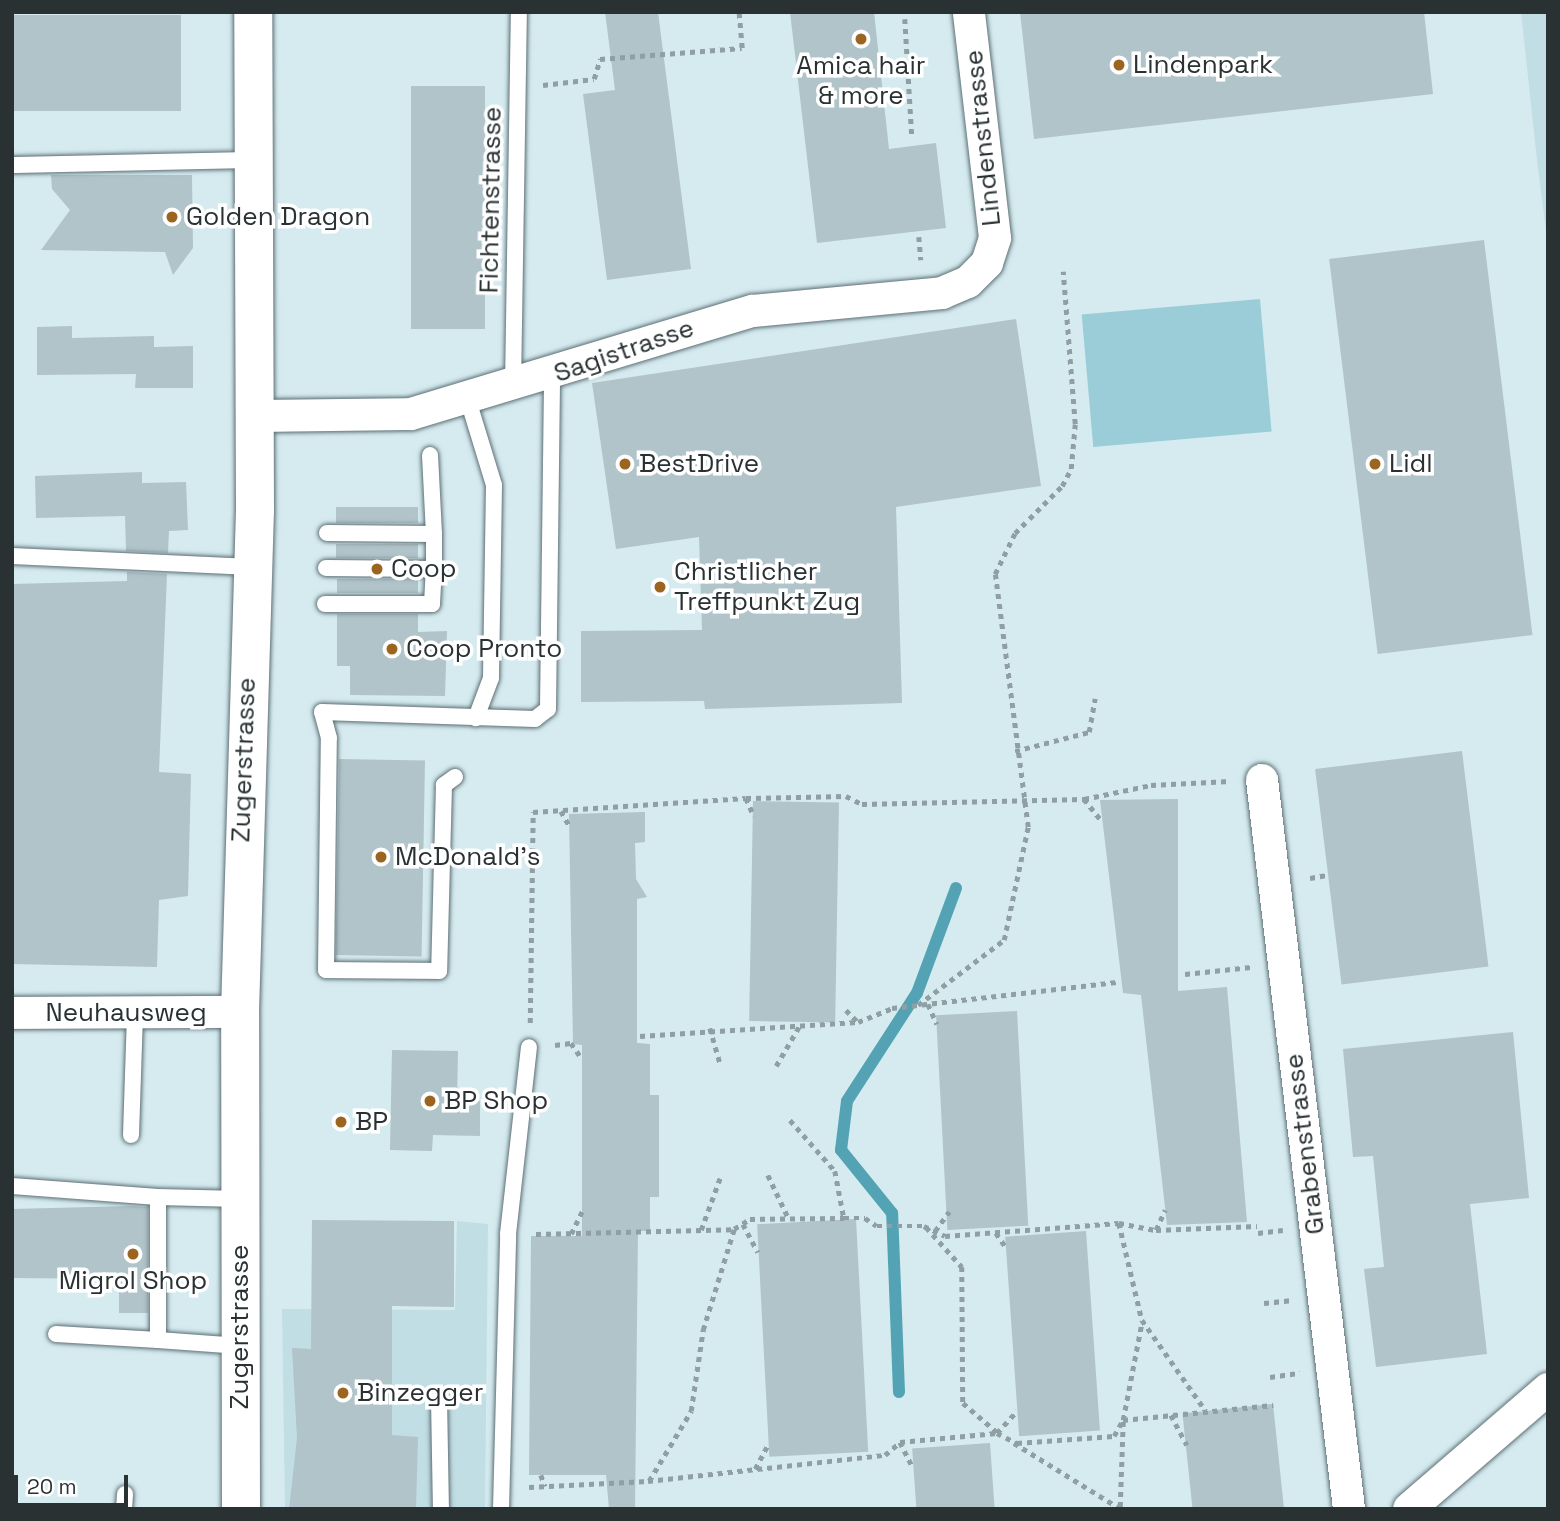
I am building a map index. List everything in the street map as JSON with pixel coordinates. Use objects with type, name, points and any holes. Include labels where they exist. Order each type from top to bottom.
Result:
[{"type":"main road","name":"Zugerstrasse","points":[[241,1509],[240,1012],[252,567],[253,12]]},
{"type":"street","name":"Lindenstrasse","points":[[970,12],[995,238],[987,263]]},
{"type":"street","name":"Sagistrasse","points":[[253,416],[411,414],[513,388],[753,311],[942,293],[968,282],[987,263]]},
{"type":"street","name":"Grabenstrasse","points":[[1262,780],[1349,1509]]},
{"type":"street","name":"Neuhausweg","points":[[12,1013],[240,1012]]},
{"type":"street","points":[[1409,1509],[1548,1389]]},
{"type":"lane","name":"Fichtenstrasse","points":[[513,388],[519,12]]},
{"type":"lane","points":[[12,165],[253,160]]},
{"type":"lane","points":[[455,777],[444,785],[439,971],[326,970],[329,738],[322,712],[535,719],[548,709],[552,375]]},
{"type":"lane","points":[[468,400],[494,485],[491,678],[476,718]]},
{"type":"lane","points":[[325,604],[432,604],[434,534],[430,455]]},
{"type":"lane","points":[[327,533],[434,534]]},
{"type":"lane","points":[[12,556],[252,567]]},
{"type":"lane","points":[[326,568],[434,569]]},
{"type":"lane","points":[[131,1135],[135,1013]]},
{"type":"lane","points":[[500,1509],[508,1234],[529,1047]]},
{"type":"lane","points":[[12,1186],[158,1197],[240,1199]]},
{"type":"lane","points":[[158,1197],[158,1340]]},
{"type":"lane","points":[[56,1334],[240,1346]]},
{"type":"lane","points":[[439,1398],[441,1509]]},
{"type":"path","points":[[517,88],[594,79],[600,59],[742,48],[739,12]]},
{"type":"path","points":[[905,19],[912,137]]},
{"type":"path","points":[[916,1005],[1004,940],[1028,827],[1015,751],[995,573],[1015,533],[1062,486],[1071,469],[1076,424],[1063,271]]},
{"type":"path","points":[[1015,751],[1090,732],[1095,699]]},
{"type":"path","points":[[529,1047],[533,812],[747,798],[846,796],[862,804],[1084,799],[1151,785],[1262,780]]},
{"type":"path","points":[[747,798],[754,816]]},
{"type":"path","points":[[1084,799],[1102,821]]},
{"type":"path","points":[[562,811],[569,825]]},
{"type":"path","points":[[1185,974],[1283,963]]},
{"type":"path","points":[[640,1036],[710,1028],[858,1022],[892,1008],[1117,982]]},
{"type":"path","points":[[928,1004],[937,1024]]},
{"type":"path","points":[[846,1010],[858,1022]]},
{"type":"path","points":[[776,1066],[800,1025]]},
{"type":"path","points":[[710,1028],[720,1063]]},
{"type":"path","points":[[573,1036],[569,1043],[582,1059]]},
{"type":"path","points":[[790,1120],[835,1171],[844,1218]]},
{"type":"path","points":[[768,1175],[789,1219]]},
{"type":"path","points":[[701,1230],[720,1178]]},
{"type":"path","points":[[571,1234],[582,1210]]},
{"type":"path","points":[[1156,1230],[1166,1210]]},
{"type":"path","points":[[935,1231],[949,1212]]},
{"type":"path","points":[[508,1234],[734,1230],[743,1224],[789,1219],[844,1218],[865,1218],[877,1226],[924,1226],[935,1231],[996,1232],[1119,1223],[1156,1230],[1258,1226]]},
{"type":"path","points":[[1119,1223],[1142,1320],[1206,1411]]},
{"type":"path","points":[[743,1224],[758,1252]]},
{"type":"path","points":[[924,1226],[962,1267],[963,1403],[997,1433],[1120,1508],[1123,1420],[1142,1320]]},
{"type":"path","points":[[648,1481],[691,1410],[703,1330],[734,1230]]},
{"type":"path","points":[[996,1232],[1005,1246]]},
{"type":"path","points":[[1123,1420],[1273,1405]]},
{"type":"path","points":[[997,1433],[1017,1411]]},
{"type":"path","points":[[1171,1415],[1186,1445]]},
{"type":"path","points":[[501,1488],[626,1485],[885,1455],[900,1442],[997,1433],[1017,1443],[1114,1436],[1123,1420]]},
{"type":"path","points":[[900,1442],[913,1467]]},
{"type":"path","points":[[754,1469],[767,1446]]},
{"type":"path","points":[[541,1475],[545,1486]]},
{"type":"shaded area","points":[[1521,12],[1548,12],[1548,247],[1537,160]]},
{"type":"shaded area","points":[[1260,299],[1272,431],[1093,447],[1082,315]]},
{"type":"shaded area","points":[[457,1221],[488,1224],[485,1509],[285,1509],[282,1309],[455,1310]]},
{"type":"building","points":[[605,12],[658,12],[691,269],[607,280],[583,94],[615,90]]},
{"type":"building","points":[[790,12],[874,12],[889,149],[936,143],[946,228],[817,243]]},
{"type":"building","points":[[1020,12],[1424,12],[1433,94],[1034,139]]},
{"type":"building","points":[[12,15],[181,15],[181,111],[12,111]]},
{"type":"building","points":[[411,86],[485,86],[485,329],[411,329]]},
{"type":"building","points":[[51,175],[192,175],[193,248],[173,275],[165,252],[41,250],[70,210],[52,189]]},
{"type":"building","points":[[1484,240],[1533,635],[1378,654],[1329,259]]},
{"type":"building","points":[[1016,319],[1041,486],[896,507],[902,703],[705,709],[704,701],[581,702],[581,631],[702,630],[699,537],[616,549],[592,383]]},
{"type":"building","points":[[72,326],[72,338],[154,336],[154,347],[193,346],[193,388],[135,388],[136,374],[37,375],[37,327]]},
{"type":"building","points":[[142,472],[142,483],[186,482],[188,530],[169,531],[168,553],[126,551],[125,516],[36,518],[35,476]]},
{"type":"building","points":[[336,507],[418,507],[418,523],[336,523]]},
{"type":"building","points":[[336,544],[418,544],[418,558],[336,558]]},
{"type":"building","points":[[127,572],[167,574],[159,772],[191,774],[188,896],[159,900],[157,967],[12,964],[12,584],[127,581]]},
{"type":"building","points":[[337,579],[418,579],[418,593],[337,593]]},
{"type":"building","name":"Coop Pronto","points":[[337,614],[418,614],[418,632],[447,631],[445,696],[350,695],[350,666],[337,666]]},
{"type":"building","points":[[1462,751],[1488,966],[1342,984],[1315,769]]},
{"type":"building","name":"McDonald's","points":[[339,759],[425,761],[422,956],[336,955]]},
{"type":"building","points":[[1178,799],[1178,991],[1227,987],[1247,1222],[1167,1225],[1141,995],[1123,993],[1100,800]]},
{"type":"building","points":[[753,801],[839,803],[835,1022],[749,1021]]},
{"type":"building","points":[[645,812],[645,842],[635,843],[636,879],[647,897],[637,899],[637,1043],[650,1044],[650,1095],[659,1095],[659,1197],[650,1197],[650,1231],[638,1231],[635,1509],[609,1509],[606,1475],[529,1475],[531,1236],[582,1236],[582,1045],[573,1044],[569,814]]},
{"type":"building","points":[[1017,1011],[1028,1226],[947,1230],[936,1015]]},
{"type":"building","points":[[1513,1032],[1529,1198],[1470,1204],[1487,1354],[1376,1367],[1364,1269],[1384,1267],[1373,1156],[1353,1157],[1343,1049]]},
{"type":"building","name":"BP Shop","points":[[392,1050],[458,1051],[457,1100],[480,1101],[480,1136],[433,1135],[432,1151],[390,1150]]},
{"type":"building","points":[[148,1207],[148,1313],[119,1313],[119,1279],[12,1278],[12,1209]]},
{"type":"building","points":[[856,1219],[868,1452],[769,1457],[757,1224]]},
{"type":"building","points":[[312,1220],[454,1221],[454,1307],[392,1306],[392,1435],[418,1437],[416,1509],[289,1509],[297,1438],[292,1348],[311,1349]]},
{"type":"building","points":[[1086,1231],[1100,1431],[1019,1436],[1005,1237]]},
{"type":"building","points":[[1273,1404],[1284,1509],[1193,1509],[1182,1414]]},
{"type":"building","points":[[990,1443],[995,1509],[916,1509],[912,1448]]},
{"type":"waterway","points":[[899,1392],[892,1213],[841,1150],[847,1101],[917,993],[956,888]]},
{"type":"place","name":"Amica hair & more","points":[[861,39]]},
{"type":"place","name":"Lindenpark","points":[[1119,65]]},
{"type":"place","name":"Golden Dragon","points":[[172,217]]},
{"type":"place","name":"BestDrive","points":[[625,464]]},
{"type":"place","name":"Lidl","points":[[1375,464]]},
{"type":"place","name":"Coop","points":[[377,569]]},
{"type":"place","name":"Christlicher Treffpunkt Zug","points":[[660,587]]},
{"type":"place","name":"Coop Pronto","points":[[392,649]]},
{"type":"place","name":"McDonald's","points":[[381,857]]},
{"type":"place","name":"BP Shop","points":[[430,1101]]},
{"type":"place","name":"BP","points":[[341,1122]]},
{"type":"place","name":"Migrol Shop","points":[[133,1254]]},
{"type":"place","name":"Binzegger","points":[[343,1393]]}]
